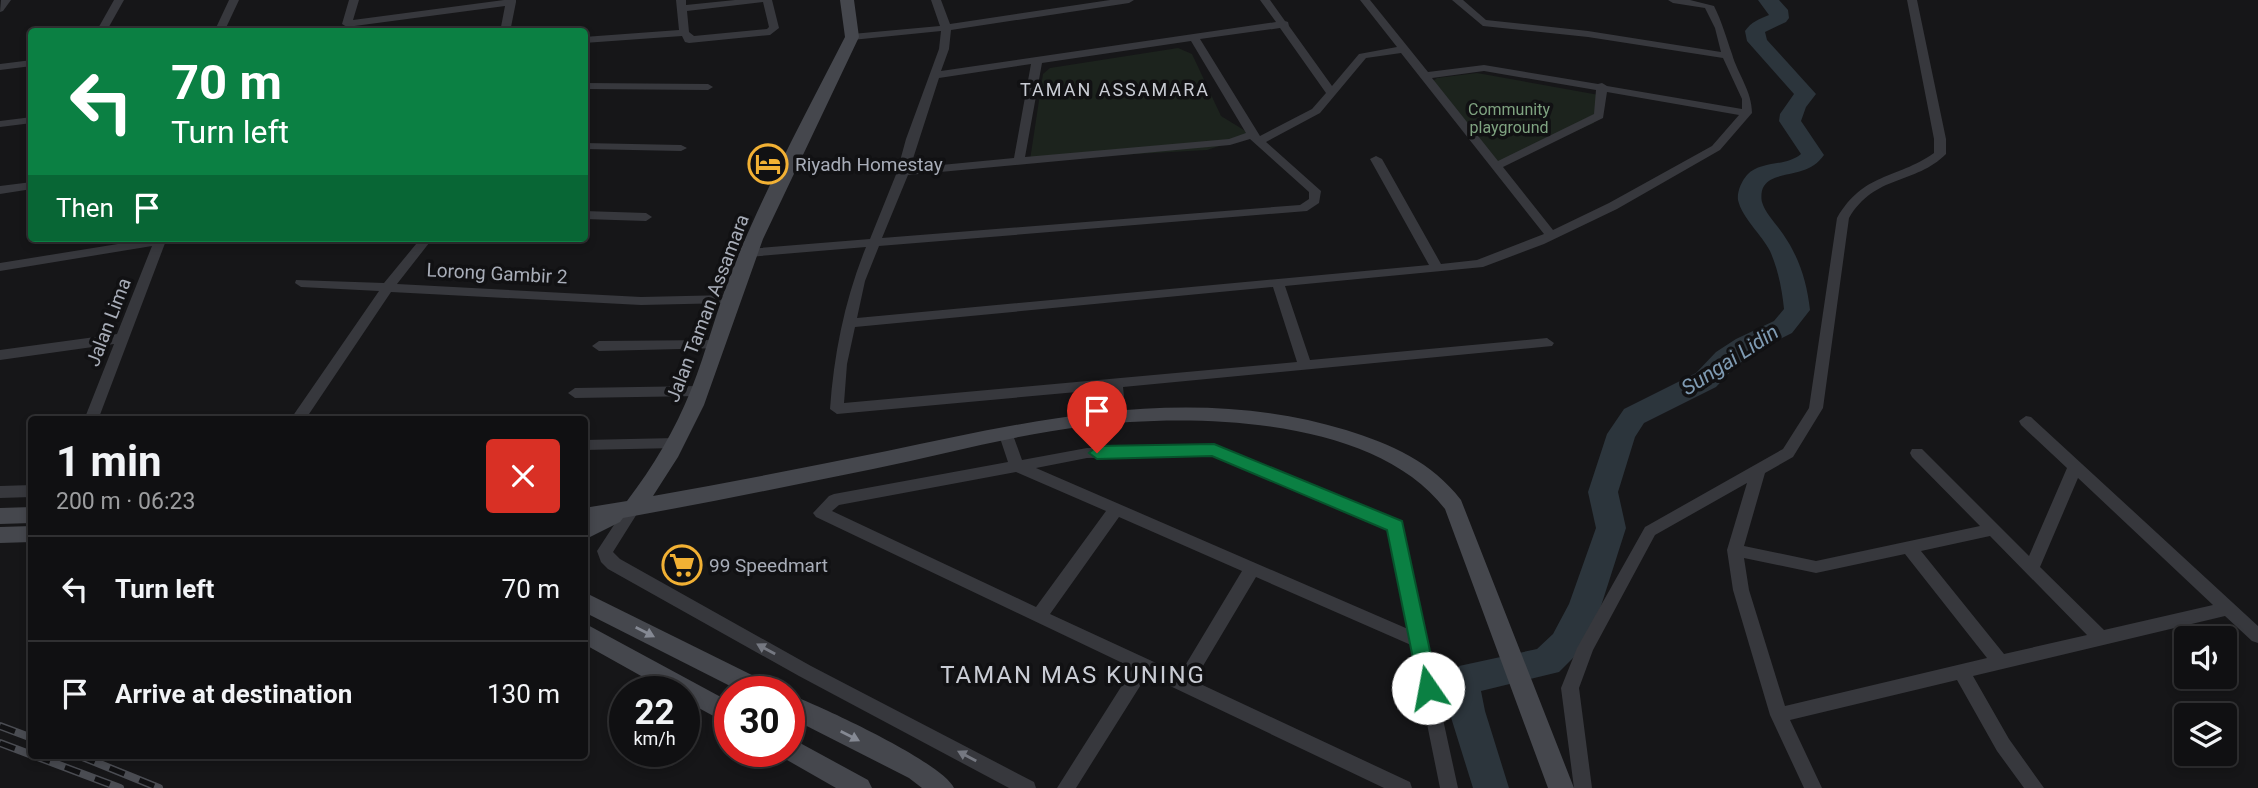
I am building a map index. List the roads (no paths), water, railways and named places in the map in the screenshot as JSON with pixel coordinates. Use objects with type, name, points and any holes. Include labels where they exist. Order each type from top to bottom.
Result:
[{"type":"street","points":[[0,9],[6,0]]},
{"type":"street","points":[[103,28],[120,0]]},
{"type":"street","points":[[221,28],[234,0]]},
{"type":"street","points":[[354,0],[347,24],[511,1],[506,28]]},
{"type":"street","points":[[428,13],[431,0]]},
{"type":"street","points":[[687,37],[681,5],[760,0]]},
{"type":"street","points":[[588,40],[770,32],[774,28],[766,0]]},
{"type":"street","points":[[847,0],[852,37],[946,28],[1074,4],[1129,0]]},
{"type":"street","points":[[936,0],[946,28],[944,49],[903,172],[859,281],[840,364],[836,409],[1547,343]]},
{"type":"street","points":[[1265,0],[1332,94]]},
{"type":"street","points":[[1365,0],[1551,235]]},
{"type":"street","points":[[1457,0],[1483,23],[1588,34],[1727,56]]},
{"type":"street","points":[[850,323],[1479,264],[1613,206],[1716,148],[1747,113],[1747,99],[1727,56],[1720,28],[1709,6],[1673,0]]},
{"type":"street","points":[[1583,788],[1570,688],[1585,648],[1650,531],[1788,453],[1816,408],[1843,218],[1850,202],[1863,189],[1928,163],[1940,154],[1940,139],[1912,0]]},
{"type":"street","points":[[936,75],[1284,24]]},
{"type":"street","name":"Jalan Taman Assamara","points":[[603,515],[649,488],[676,443],[700,391],[729,299],[748,253],[852,37]]},
{"type":"street","points":[[748,253],[1303,208],[1315,200],[1315,191],[1256,138],[1194,38]]},
{"type":"street","points":[[903,172],[1256,138],[1297,124],[1316,111],[1363,56],[1404,49]]},
{"type":"street","points":[[1019,161],[1037,61]]},
{"type":"street","points":[[0,67],[28,64]]},
{"type":"street","points":[[1425,76],[1484,68],[1602,86],[1747,113]]},
{"type":"street","points":[[588,86],[708,87]]},
{"type":"street","points":[[1496,166],[1599,116],[1602,86]]},
{"type":"street","points":[[0,124],[28,120]]},
{"type":"street","points":[[588,146],[681,148]]},
{"type":"street","points":[[1376,159],[1437,268]]},
{"type":"street","points":[[0,190],[28,186]]},
{"type":"street","points":[[588,215],[646,217]]},
{"type":"street","points":[[0,267],[149,242]]},
{"type":"street","name":"Jalan Lima","points":[[93,416],[160,242]]},
{"type":"street","points":[[300,416],[388,287],[424,242]]},
{"type":"street","name":"Lorong Gambir 2","points":[[301,283],[605,299],[729,299]]},
{"type":"street","points":[[1278,283],[1305,366]]},
{"type":"street","points":[[0,355],[123,338]]},
{"type":"street","points":[[599,346],[716,345]]},
{"type":"street","points":[[1116,383],[1119,416]]},
{"type":"street","points":[[575,393],[700,391]]},
{"type":"street","points":[[588,528],[603,515],[1006,435],[1119,416],[1239,418],[1294,424],[1377,449],[1413,467],[1434,482],[1454,506],[1561,788]]},
{"type":"street","points":[[2026,421],[2258,636]]},
{"type":"street","points":[[1006,435],[1017,466],[1419,641]]},
{"type":"street","points":[[588,444],[676,443]]},
{"type":"street","points":[[1403,788],[821,513],[834,500],[1087,453],[1214,450],[1395,526],[1449,788]]},
{"type":"street","points":[[1917,453],[2101,638]]},
{"type":"street","points":[[2032,568],[2075,466]]},
{"type":"street","points":[[1758,470],[1735,550],[1741,590],[1779,715],[1813,788]]},
{"type":"street","points":[[0,492],[28,491]]},
{"type":"street","points":[[1039,616],[1116,509]]},
{"type":"street","points":[[0,516],[28,515]]},
{"type":"street","points":[[603,515],[605,551],[614,564],[805,671],[1027,788]]},
{"type":"street","points":[[1735,550],[1815,567],[1993,529]]},
{"type":"street","points":[[0,535],[28,534]]},
{"type":"street","points":[[1909,547],[2000,662]]},
{"type":"street","points":[[1183,684],[1252,569]]},
{"type":"street","points":[[588,603],[732,676]]},
{"type":"street","points":[[1779,715],[2228,608]]},
{"type":"street","points":[[588,634],[714,705]]},
{"type":"street","points":[[1066,788],[1144,665]]},
{"type":"street","points":[[1961,671],[2003,745],[2035,788]]},
{"type":"street","points":[[805,713],[918,770],[941,788]]},
{"type":"street","points":[[805,757],[859,788]]},
{"type":"waterway","name":"Sungai Lidin","points":[[1491,788],[1467,711],[1463,688],[1471,677],[1547,662],[1565,644],[1585,606],[1611,528],[1603,492],[1621,434],[1634,416],[1706,380],[1726,359],[1746,345],[1783,327],[1797,310],[1795,288],[1782,251],[1750,202],[1750,190],[1756,179],[1769,172],[1802,165],[1813,155],[1790,121],[1791,114],[1805,94],[1757,41],[1755,31],[1761,25],[1779,18],[1778,10],[1768,0]]},
{"type":"railway","points":[[0,726],[28,736]]},
{"type":"railway","points":[[0,743],[28,754]]},
{"type":"railway","points":[[43,759],[120,788]]},
{"type":"railway","points":[[87,759],[159,788]]},
{"type":"place","name":"Riyadh Homestay","points":[[768,164]]},
{"type":"place","name":"99 Speedmart","points":[[682,565]]},
{"type":"district","name":"TAMAN ASSAMARA","points":[[1115,90]]},
{"type":"district","name":"TAMAN MAS KUNING","points":[[1073,675]]},
{"type":"park label","name":"Community playground","points":[[1509,118]]}]
